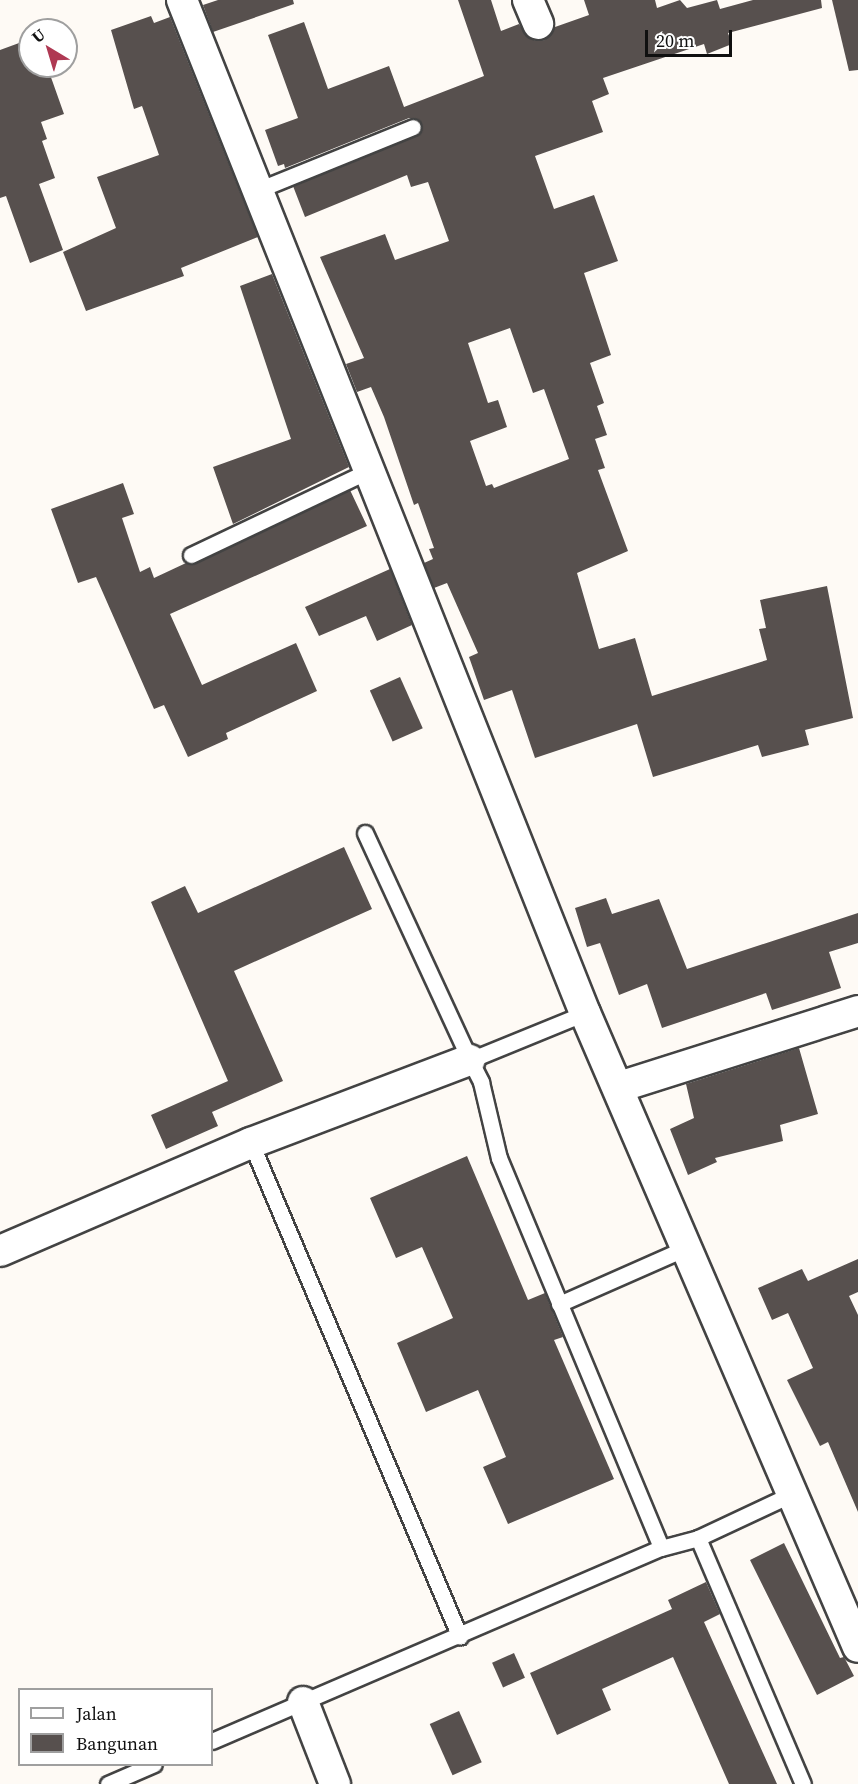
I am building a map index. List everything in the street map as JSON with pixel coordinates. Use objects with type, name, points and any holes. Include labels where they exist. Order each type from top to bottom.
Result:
[{"type":"street","points":[[182,0],[585,1013],[619,1087],[858,1647]]},
{"type":"street","points":[[619,1087],[858,1011]]},
{"type":"street","points":[[0,1251],[251,1143],[470,1060]]},
{"type":"street","points":[[303,1702],[335,1784]]},
{"type":"lane","points":[[258,190],[413,127]]},
{"type":"lane","points":[[191,555],[368,471]]},
{"type":"lane","points":[[365,833],[481,1082],[499,1158],[661,1548]]},
{"type":"lane","points":[[470,1060],[585,1013]]},
{"type":"lane","points":[[251,1143],[460,1637]]},
{"type":"lane","points":[[559,1305],[686,1248]]},
{"type":"lane","points":[[213,1741],[460,1637],[661,1548],[698,1538],[792,1494]]},
{"type":"lane","points":[[698,1538],[803,1784]]},
{"type":"lane","points":[[108,1784],[149,1766]]},
{"type":"building","points":[[218,0],[293,0],[294,4],[213,32],[203,5]]},
{"type":"building","points":[[458,0],[491,0],[501,31],[519,24],[527,37],[536,41],[545,40],[555,27],[589,15],[584,0],[655,0],[657,8],[680,0],[687,8],[717,0],[720,9],[753,0],[821,0],[822,8],[728,33],[732,44],[707,54],[704,44],[603,78],[609,94],[592,101],[603,132],[535,156],[554,209],[594,195],[618,261],[584,273],[611,355],[590,363],[604,403],[597,406],[607,435],[595,439],[605,468],[598,470],[628,551],[577,573],[599,649],[635,638],[652,696],[767,660],[759,629],[766,628],[760,600],[827,586],[853,718],[805,730],[809,745],[762,757],[758,745],[653,777],[637,724],[535,758],[512,690],[484,700],[469,657],[478,653],[447,583],[434,588],[424,563],[433,559],[429,549],[434,548],[418,503],[414,505],[384,417],[371,387],[357,392],[346,364],[364,358],[320,257],[385,234],[395,260],[449,241],[428,182],[411,187],[407,175],[305,217],[293,186],[417,136],[422,124],[409,118],[285,168],[284,164],[278,166],[265,130],[298,118],[268,35],[304,22],[328,89],[389,66],[404,107],[484,76]],"holes":[[[510,328],[533,393],[544,389],[569,459],[494,488],[492,484],[486,486],[470,441],[507,427],[498,400],[488,403],[468,343]]]},
{"type":"building","points":[[832,0],[858,0],[858,70],[849,71]]},
{"type":"building","points":[[151,16],[154,23],[170,17],[258,237],[181,268],[184,276],[86,311],[63,252],[116,228],[97,177],[159,155],[142,106],[134,109],[111,30]]},
{"type":"building","points":[[18,43],[18,78],[51,78],[64,114],[41,122],[47,139],[42,141],[55,178],[39,184],[63,250],[30,263],[6,196],[0,198],[0,50]]},
{"type":"building","points":[[272,274],[349,467],[233,524],[213,467],[291,439],[240,286]]},
{"type":"building","points":[[123,483],[134,514],[122,518],[140,572],[150,567],[154,578],[186,563],[195,564],[350,490],[367,526],[170,614],[202,685],[296,643],[317,691],[226,733],[228,739],[188,757],[164,705],[154,709],[96,577],[78,583],[51,509]]},
{"type":"building","points":[[390,569],[412,625],[377,641],[366,616],[319,636],[305,607]]},
{"type":"building","points":[[400,677],[423,728],[393,742],[370,690]]},
{"type":"building","points":[[344,847],[372,909],[234,971],[283,1081],[212,1112],[218,1126],[166,1149],[151,1115],[228,1081],[151,902],[185,886],[198,913]]},
{"type":"building","points":[[606,898],[612,914],[659,899],[687,969],[858,913],[858,943],[829,952],[841,988],[772,1010],[766,993],[662,1028],[647,984],[619,995],[600,943],[587,947],[575,908]]},
{"type":"building","points":[[799,1048],[818,1114],[780,1125],[783,1141],[715,1158],[717,1162],[688,1175],[670,1129],[694,1118],[686,1084]]},
{"type":"building","points":[[467,1156],[528,1300],[545,1293],[563,1337],[554,1340],[614,1479],[508,1524],[483,1467],[506,1457],[478,1390],[426,1412],[397,1343],[453,1318],[422,1247],[396,1258],[370,1198]]},
{"type":"building","points":[[858,1259],[858,1292],[849,1296],[858,1315],[858,1512],[828,1442],[820,1446],[787,1380],[813,1368],[788,1313],[772,1320],[758,1288],[802,1269],[808,1281]]},
{"type":"building","points":[[784,1543],[840,1658],[844,1657],[854,1676],[817,1695],[750,1560]]},
{"type":"building","points":[[706,1582],[720,1614],[704,1622],[777,1784],[729,1784],[673,1657],[602,1689],[611,1710],[557,1735],[530,1673],[672,1609],[668,1600]]},
{"type":"building","points":[[514,1653],[525,1678],[503,1687],[492,1663]]},
{"type":"building","points":[[459,1711],[482,1762],[453,1775],[430,1724]]}]
